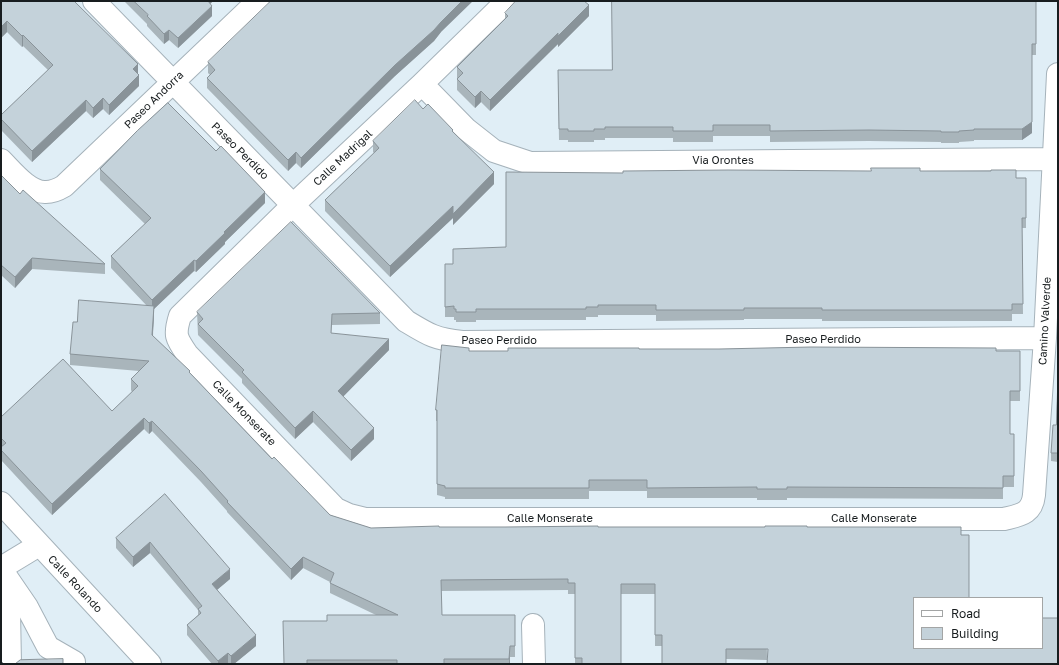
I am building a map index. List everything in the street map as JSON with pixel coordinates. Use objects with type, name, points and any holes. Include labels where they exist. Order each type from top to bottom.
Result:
[{"type":"street","name":"Paseo Perdido","points":[[94,1],[406,321],[427,335],[441,340],[462,342],[510,342],[1045,338]]},
{"type":"street","name":"Paseo Andorra","points":[[1,160],[22,182],[35,189],[45,192],[64,186],[258,1]]},
{"type":"street","name":"Calle Madrigal","points":[[180,316],[293,204],[422,84],[507,1]]},
{"type":"street","name":"Camino Valverde","points":[[1021,515],[1030,509],[1033,503],[1034,495],[1045,338],[1058,74]]},
{"type":"street","name":"Via Orontes","points":[[422,84],[466,129],[494,151],[530,163],[1053,159]]},
{"type":"street","name":"Calle Monserate","points":[[180,316],[176,327],[177,340],[187,354],[336,509],[349,515],[365,519],[1004,519],[1021,515]]},
{"type":"street","name":"Calle Rolando","points":[[1,503],[150,664]]},
{"type":"street","points":[[39,544],[1,568],[27,607],[48,647],[74,662],[74,664]]},
{"type":"street","points":[[1,600],[9,611],[10,664]]},
{"type":"street","points":[[533,625],[534,664]]},
{"type":"building","points":[[1,1],[74,1],[138,64],[133,69],[139,75],[109,105],[103,98],[93,108],[86,100],[32,151],[1,119],[1,115],[53,65],[7,21],[1,27]]},
{"type":"building","points":[[134,1],[208,1],[212,6],[178,38],[169,30],[164,34]]},
{"type":"building","points":[[271,1],[462,1],[434,30],[395,65],[301,158],[296,152],[288,160],[207,78],[215,70],[208,62]]},
{"type":"building","points":[[516,1],[584,1],[589,5],[558,36],[558,33],[490,100],[481,91],[475,97],[457,79],[463,73],[457,67],[508,16],[505,13]]},
{"type":"building","points":[[612,1],[1036,1],[1036,44],[1032,44],[1032,122],[1022,129],[974,129],[959,132],[869,130],[770,131],[770,125],[713,125],[713,131],[673,131],[673,127],[605,127],[605,129],[594,129],[594,131],[568,131],[568,129],[559,129],[558,70],[612,70]]},
{"type":"building","points":[[415,100],[423,109],[428,104],[453,130],[452,131],[494,172],[453,214],[453,206],[390,266],[325,200],[379,148],[373,141]]},
{"type":"building","points":[[168,103],[216,151],[221,146],[265,192],[196,261],[194,260],[152,300],[111,256],[151,218],[100,169],[137,131]]},
{"type":"building","points":[[871,168],[920,168],[920,171],[1016,170],[1016,178],[1026,178],[1026,218],[1022,218],[1023,304],[1012,304],[1012,310],[822,310],[822,308],[744,308],[744,310],[656,310],[656,305],[598,305],[598,307],[586,307],[586,309],[476,309],[476,312],[456,312],[454,306],[445,307],[445,264],[453,264],[453,249],[506,247],[506,172],[623,173],[623,171],[728,170],[871,171]]},
{"type":"building","points":[[1,175],[20,194],[23,190],[105,264],[32,258],[15,277],[1,265]]},
{"type":"building","points":[[291,222],[380,313],[332,314],[331,333],[389,339],[338,391],[374,428],[351,450],[313,411],[295,428],[242,372],[244,370],[198,324],[203,319],[197,312]]},
{"type":"building","points":[[79,300],[154,306],[152,335],[190,371],[189,372],[272,459],[274,457],[330,515],[371,528],[439,526],[961,527],[961,535],[969,535],[969,597],[913,597],[913,649],[1043,649],[1043,618],[1058,618],[1058,664],[767,664],[768,649],[726,649],[726,664],[662,664],[662,635],[655,635],[655,584],[621,584],[621,664],[582,664],[582,658],[575,658],[575,583],[568,583],[568,579],[441,580],[442,615],[515,615],[515,646],[510,646],[509,659],[444,659],[444,664],[397,664],[397,660],[307,660],[307,664],[284,664],[283,621],[327,621],[327,615],[398,615],[330,583],[334,573],[303,557],[291,569],[227,502],[228,501],[201,471],[152,421],[149,423],[144,418],[52,504],[1,450],[1,447],[6,443],[1,438],[1,417],[63,359],[112,411],[138,386],[131,379],[149,361],[70,354],[73,322],[77,322]]},
{"type":"building","points":[[442,345],[469,348],[469,351],[508,351],[508,348],[719,349],[811,347],[996,348],[996,351],[1020,351],[1020,391],[1010,391],[1010,434],[1014,434],[1014,476],[1003,476],[1003,488],[647,488],[647,480],[589,480],[589,488],[445,488],[445,486],[437,484],[436,410]]},
{"type":"building","points":[[1058,377],[1058,453],[1051,453],[1053,425],[1056,425]]},
{"type":"building","points":[[165,494],[230,569],[212,584],[256,635],[231,656],[228,653],[218,661],[187,625],[201,613],[198,609],[202,606],[150,542],[133,557],[116,538]]},
{"type":"building","points":[[63,659],[63,664],[15,664],[20,660]]}]
